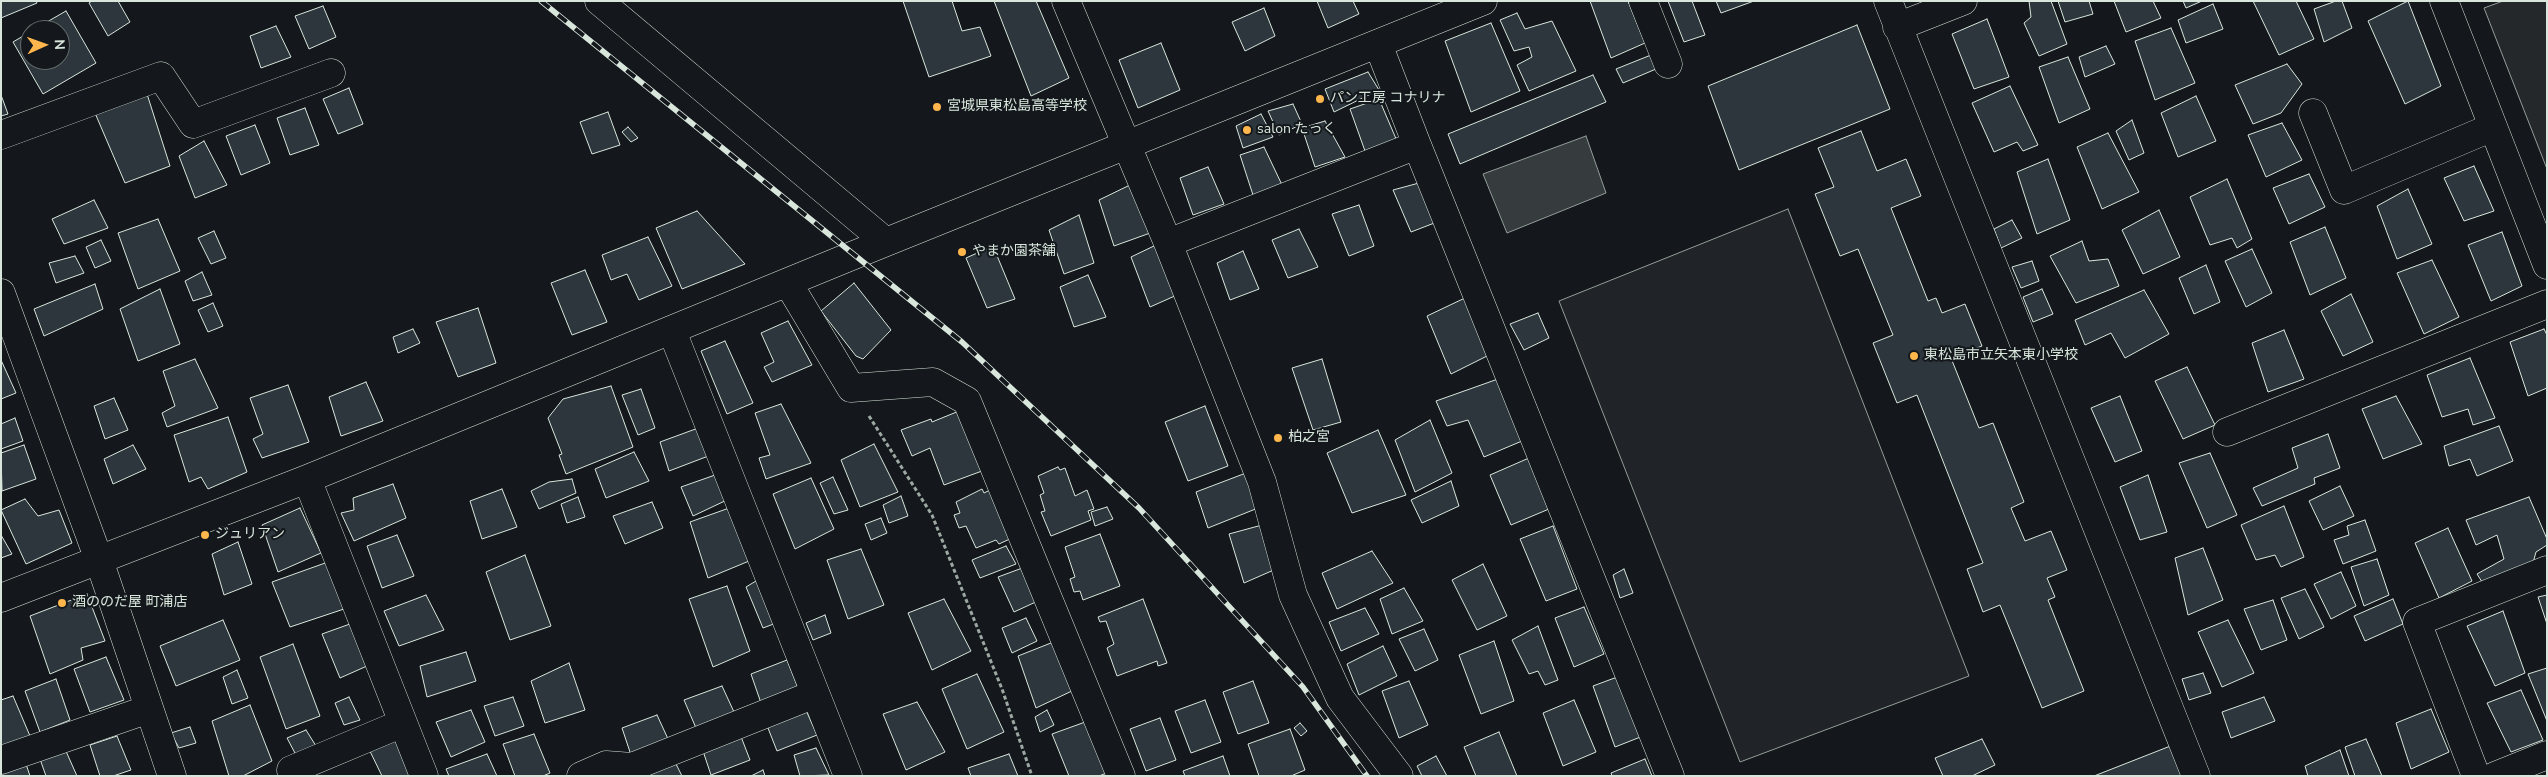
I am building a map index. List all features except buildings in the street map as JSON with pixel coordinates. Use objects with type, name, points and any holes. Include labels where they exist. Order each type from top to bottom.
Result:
[{"type":"street","points":[[599,1],[886,242]]},
{"type":"street","points":[[1066,1],[1168,243],[1262,482],[1293,595],[1340,698],[1399,776]]},
{"type":"street","points":[[1643,1],[1668,64]]},
{"type":"street","points":[[1888,1],[2196,776]]},
{"type":"street","points":[[1897,27],[1962,1]]},
{"type":"street","points":[[2444,1],[2547,265]]},
{"type":"street","points":[[1,598],[307,479],[886,242],[1378,44],[1471,3]]},
{"type":"street","points":[[1378,44],[1670,776]]},
{"type":"street","points":[[1,135],[161,76],[193,124],[331,73]]},
{"type":"street","points":[[2314,113],[2344,190],[2493,127]]},
{"type":"street","points":[[1168,243],[1417,145]]},
{"type":"street","points":[[788,282],[851,388],[933,382],[967,401],[1121,776]]},
{"type":"street","points":[[1,293],[99,560],[172,776]]},
{"type":"street","points":[[2226,432],[2547,304]]},
{"type":"street","points":[[672,331],[848,776]]},
{"type":"street","points":[[307,479],[424,776]]},
{"type":"street","points":[[2476,776],[2417,622],[2547,570]]},
{"type":"street","points":[[581,776],[606,765],[632,767],[815,694]]},
{"type":"street","points":[[1,760],[150,709]]},
{"type":"street","points":[[290,770],[403,723]]},
{"type":"street","points":[[2495,776],[2547,755]]},
{"type":"path","points":[[851,388],[932,515],[1002,689],[1032,776]]},
{"type":"shaded area","points":[[2503,1],[2547,1],[2547,169],[2484,8]]},
{"type":"shaded area","points":[[1586,136],[1606,193],[1507,233],[1483,174]]},
{"type":"shaded area","points":[[1788,209],[1969,676],[1740,762],[1559,301]]},
{"type":"railway","points":[[541,1],[962,342],[1139,508],[1303,687],[1367,776]]},
{"type":"place","name":"パン工房 コナリナ","points":[[1320,99]]},
{"type":"place","name":"宮城県東松島高等学校","points":[[937,107]]},
{"type":"place","name":"salon たっく","points":[[1247,130]]},
{"type":"place","name":"やまか園茶舗","points":[[962,252]]},
{"type":"place","name":"東松島市立矢本東小学校","points":[[1914,356]]},
{"type":"place","name":"柏之宮","points":[[1278,438]]},
{"type":"place","name":"ジュリアン","points":[[205,535]]},
{"type":"place","name":"酒ののだ屋 町浦店","points":[[62,603]]}]
